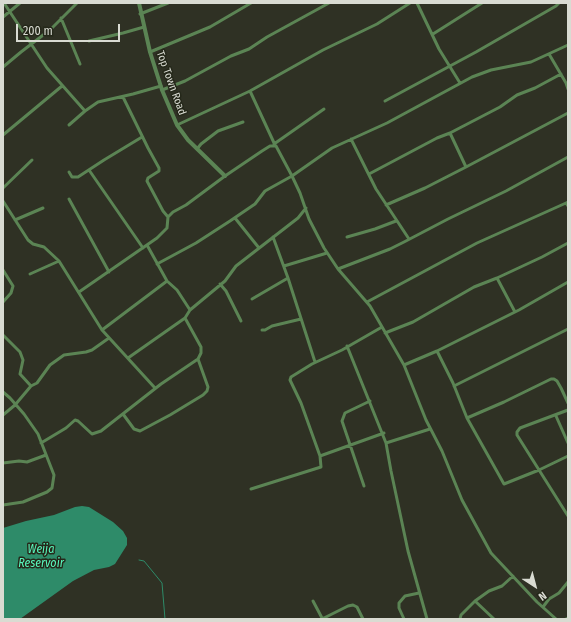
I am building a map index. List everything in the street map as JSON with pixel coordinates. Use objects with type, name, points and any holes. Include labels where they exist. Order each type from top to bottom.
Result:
[{"type":"street","points":[[4,3],[47,68],[85,111]]},
{"type":"street","points":[[3,17],[20,3]]},
{"type":"street","points":[[3,67],[50,29],[77,3]]},
{"type":"street","name":"Top Town Road","points":[[138,3],[150,52],[162,88],[177,125],[188,140],[225,176]]},
{"type":"street","points":[[140,14],[168,3]]},
{"type":"street","points":[[150,52],[210,27],[251,3]]},
{"type":"street","points":[[69,125],[85,111],[103,100],[162,88],[185,81],[231,56],[249,49],[267,37],[329,3]]},
{"type":"street","points":[[177,125],[250,91],[323,50],[377,24],[410,3]]},
{"type":"street","points":[[417,3],[439,49],[460,83]]},
{"type":"street","points":[[433,34],[482,3]]},
{"type":"street","points":[[385,101],[450,66],[559,3]]},
{"type":"street","points":[[62,18],[80,64]]},
{"type":"street","points":[[89,41],[144,27]]},
{"type":"street","points":[[157,264],[196,243],[235,218],[254,204],[265,191],[292,176],[332,148],[401,115],[483,72],[527,63],[568,45]]},
{"type":"street","points":[[549,54],[568,89]]},
{"type":"street","points":[[369,174],[500,107],[517,95],[535,88],[561,74]]},
{"type":"street","points":[[3,135],[62,86]]},
{"type":"street","points":[[250,91],[275,145],[292,176],[310,219],[327,253],[338,269],[367,302],[404,365],[430,429],[442,451],[462,500],[491,553],[556,619]]},
{"type":"street","points":[[122,97],[159,171],[148,178],[147,181],[163,211],[168,217]]},
{"type":"street","points":[[78,292],[109,272],[161,234],[167,228],[168,217],[173,212],[194,200],[225,176],[262,151],[275,145],[324,109]]},
{"type":"street","points":[[386,205],[425,188],[568,113]]},
{"type":"street","points":[[197,149],[218,131],[243,122]]},
{"type":"street","points":[[450,133],[466,167]]},
{"type":"street","points":[[69,172],[72,177],[75,178],[142,137]]},
{"type":"street","points":[[352,139],[376,189],[408,239]]},
{"type":"street","points":[[338,269],[390,249],[506,191],[568,157]]},
{"type":"street","points":[[3,188],[32,160]]},
{"type":"street","points":[[89,170],[143,248]]},
{"type":"street","points":[[69,199],[109,272]]},
{"type":"street","points":[[3,201],[28,240],[33,244],[44,247],[59,261],[102,330],[155,388]]},
{"type":"street","points":[[367,302],[477,243],[567,204]]},
{"type":"street","points":[[16,220],[43,208]]},
{"type":"street","points":[[128,358],[185,318],[190,310],[232,273],[236,266],[298,218],[306,208]]},
{"type":"street","points":[[235,218],[259,248]]},
{"type":"street","points":[[347,237],[396,221]]},
{"type":"street","points":[[273,237],[315,362]]},
{"type":"street","points":[[385,333],[413,322],[474,287],[542,257],[568,243]]},
{"type":"street","points":[[147,245],[168,281],[177,290],[190,310]]},
{"type":"street","points":[[284,266],[327,253]]},
{"type":"street","points":[[30,274],[59,261]]},
{"type":"street","points":[[3,270],[13,286],[11,293],[3,302]]},
{"type":"street","points":[[252,299],[288,278]]},
{"type":"street","points":[[497,278],[515,312]]},
{"type":"street","points":[[102,330],[168,281]]},
{"type":"street","points":[[404,365],[438,351],[515,312],[568,282]]},
{"type":"street","points":[[220,284],[226,291],[241,321]]},
{"type":"street","points":[[41,443],[66,428],[75,420],[92,434],[106,428],[155,388],[198,359],[201,353],[201,346],[185,318]]},
{"type":"street","points":[[262,330],[301,319]]},
{"type":"street","points":[[252,489],[282,478],[321,467],[320,456],[301,403],[290,380],[294,375],[315,362],[382,327]]},
{"type":"street","points":[[454,386],[568,329]]},
{"type":"street","points":[[3,335],[20,352],[24,360],[20,374],[31,386]]},
{"type":"street","points":[[3,415],[15,405],[31,386],[37,383],[50,365],[64,355],[92,350],[109,338]]},
{"type":"street","points":[[347,346],[384,434],[408,551],[427,619]]},
{"type":"street","points":[[438,351],[467,418],[504,484],[539,470],[568,456]]},
{"type":"street","points":[[123,414],[134,429],[140,431],[203,395],[207,391],[208,387],[198,359]]},
{"type":"street","points":[[467,418],[551,379],[557,381],[568,403]]},
{"type":"street","points":[[3,392],[10,398],[33,426],[54,476],[52,488],[47,492],[23,502],[3,505]]},
{"type":"street","points":[[364,486],[343,426],[343,417],[345,413],[370,401]]},
{"type":"street","points":[[568,410],[556,416],[520,428],[517,432],[517,435],[568,516]]},
{"type":"street","points":[[556,416],[568,443]]},
{"type":"street","points":[[386,442],[430,429]]},
{"type":"street","points":[[320,456],[384,434]]},
{"type":"street","points":[[3,463],[12,461],[27,462],[46,455]]},
{"type":"street","points":[[460,619],[461,615],[475,602],[489,591],[502,586],[513,576]]},
{"type":"street","points":[[543,607],[548,599],[559,593],[568,582]]},
{"type":"street","points":[[404,619],[399,608],[399,603],[405,596],[419,593]]},
{"type":"street","points":[[313,601],[322,618],[348,606],[353,606],[357,607],[364,619]]},
{"type":"street","points":[[475,602],[494,619]]},
{"type":"water","name":"Weija Reservoir","points":[[82,506],[89,507],[113,522],[123,531],[127,538],[127,545],[115,564],[109,567],[94,570],[73,581],[20,619],[3,619],[3,528]]},
{"type":"waterway","points":[[139,560],[144,561],[162,583],[165,619]]}]
